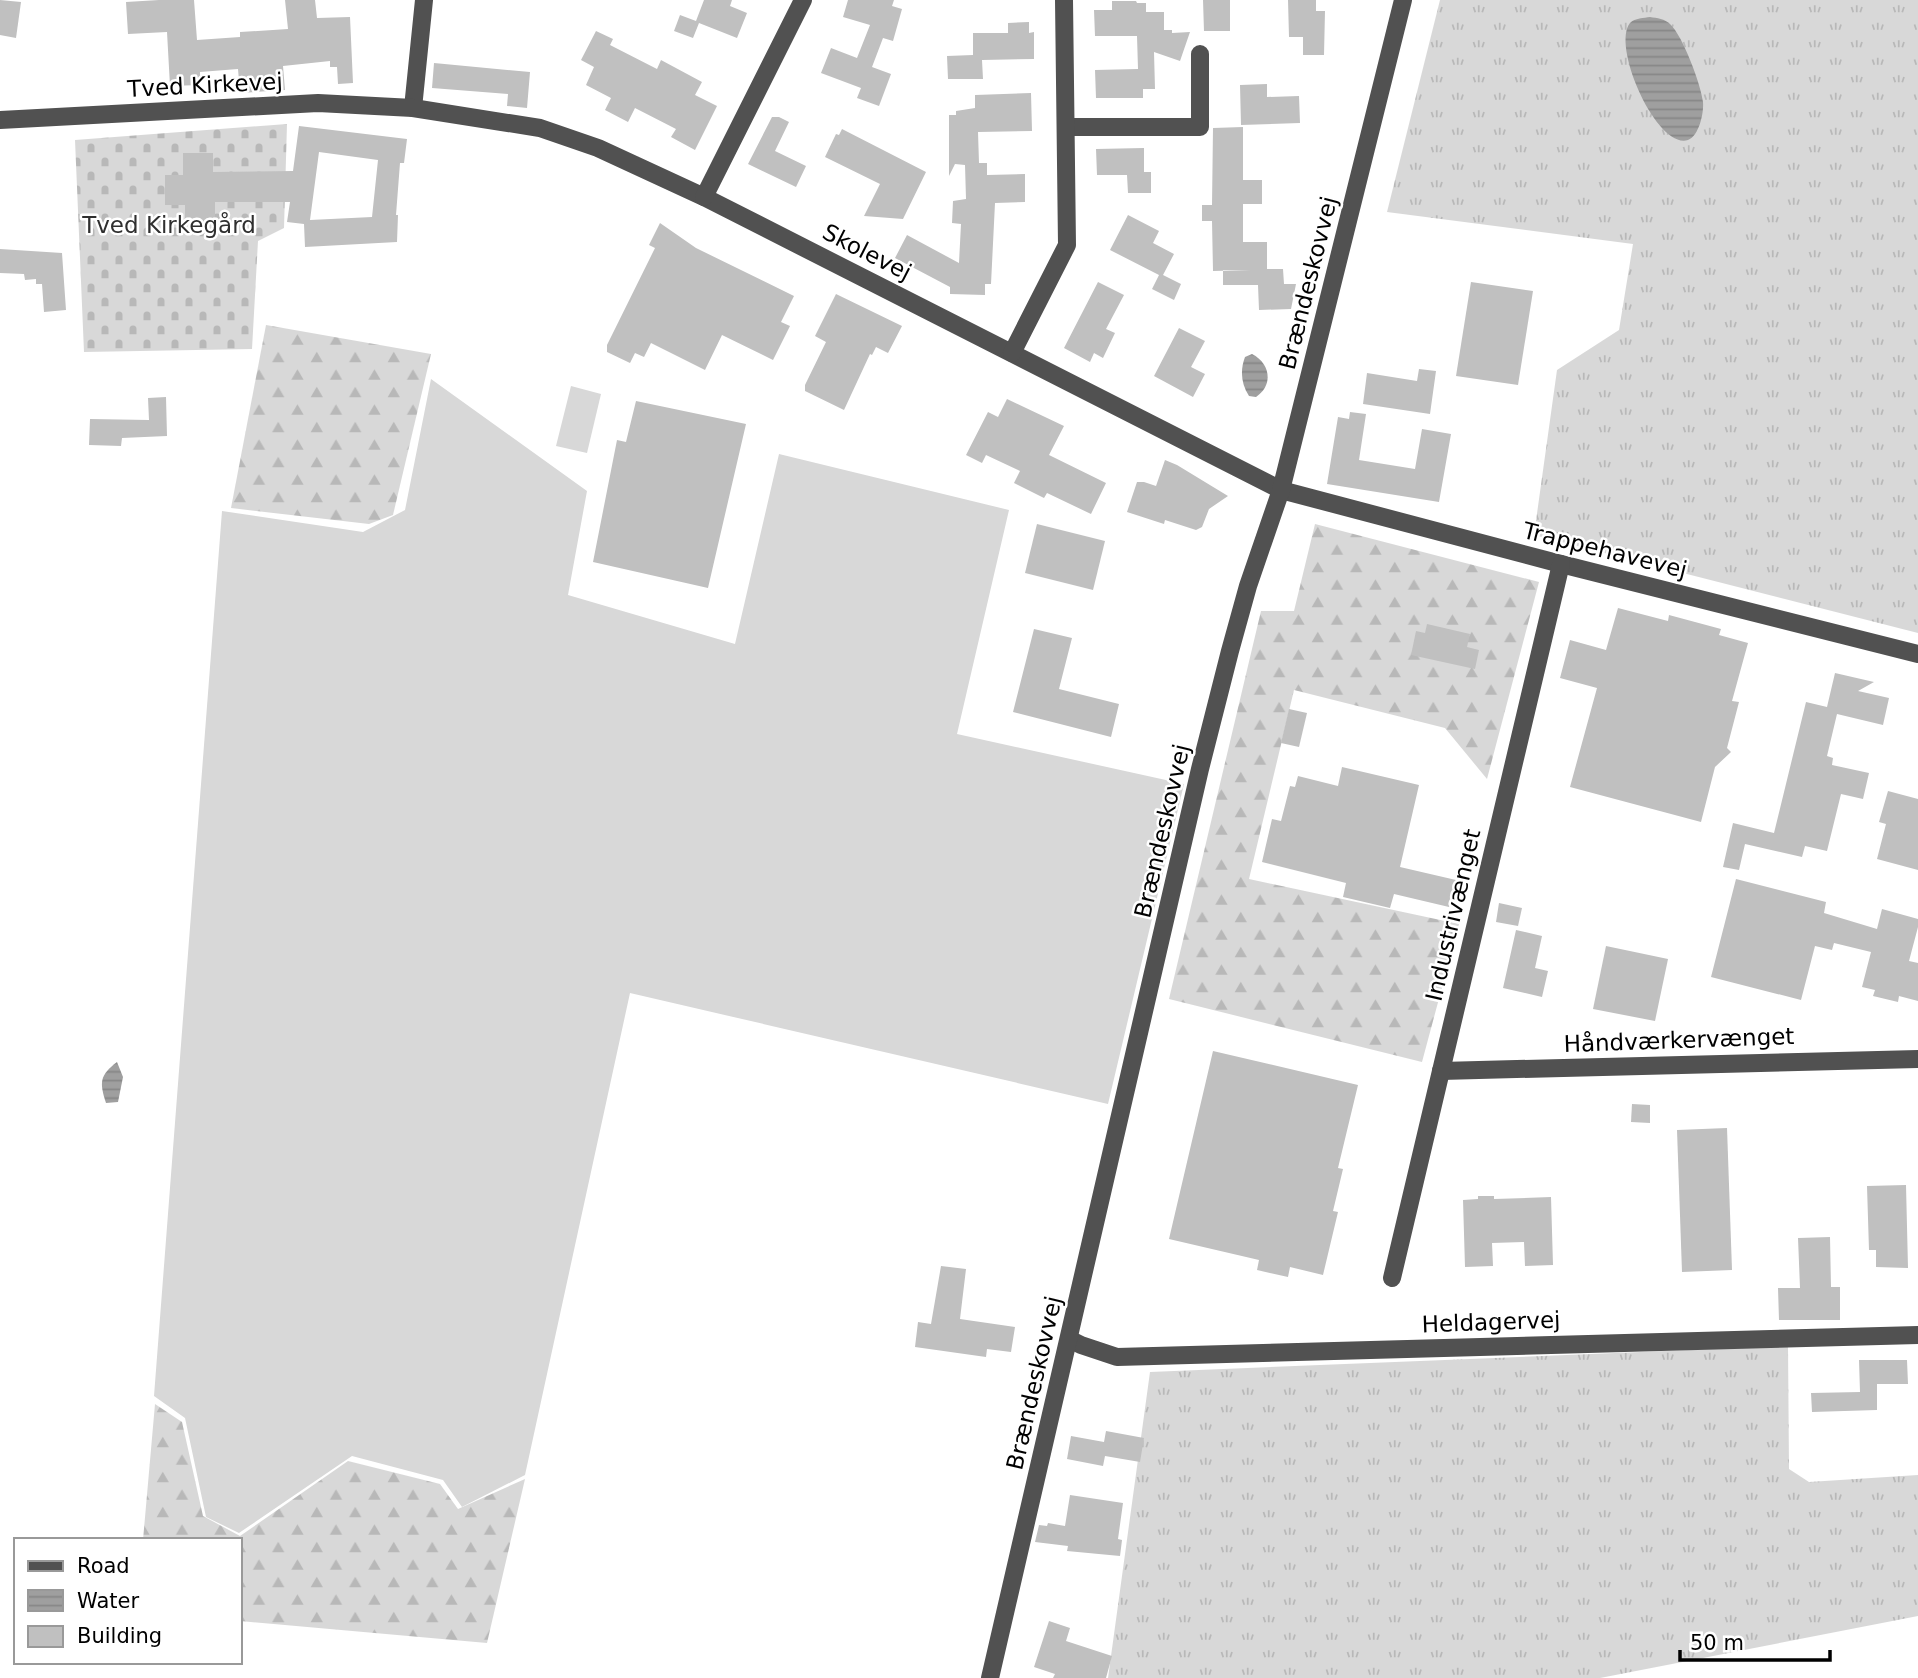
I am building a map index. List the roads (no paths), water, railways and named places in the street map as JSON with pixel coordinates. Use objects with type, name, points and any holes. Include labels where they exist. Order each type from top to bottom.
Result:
[{"type":"street","points":[[413,108],[424,0]]},
{"type":"street","points":[[705,197],[803,0]]},
{"type":"street","points":[[1012,354],[1067,245],[1064,0]]},
{"type":"street","name":"Brændeskovvej","points":[[990,1678],[1198,779],[1248,586],[1281,490],[1404,0]]},
{"type":"street","points":[[1066,127],[1200,127],[1200,54]]},
{"type":"street","name":"Tved Kirkevej","points":[[0,120],[318,103],[413,108]]},
{"type":"street","name":"Skolevej","points":[[413,108],[540,128],[598,148],[705,197],[1281,490]]},
{"type":"street","name":"Trappehavevej","points":[[1281,490],[1918,654]]},
{"type":"street","name":"Industrivænget","points":[[1392,1278],[1561,564]]},
{"type":"street","name":"Håndværkervænget","points":[[1441,1072],[1918,1059]]},
{"type":"street","name":"Heldagervej","points":[[1069,1339],[1117,1357],[1918,1335]]},
{"type":"water","points":[[1650,17],[1666,21],[1675,30],[1686,49],[1699,84],[1703,102],[1702,118],[1695,134],[1688,140],[1676,139],[1663,129],[1640,94],[1632,73],[1626,35],[1632,21]]},
{"type":"water","points":[[1252,354],[1263,363],[1268,374],[1266,386],[1256,397],[1249,396],[1242,377],[1245,357]]},
{"type":"water","points":[[117,1062],[123,1077],[118,1102],[106,1103],[102,1080]]},
{"type":"park label","name":"Tved Kirkegård","points":[[169,225]]}]
